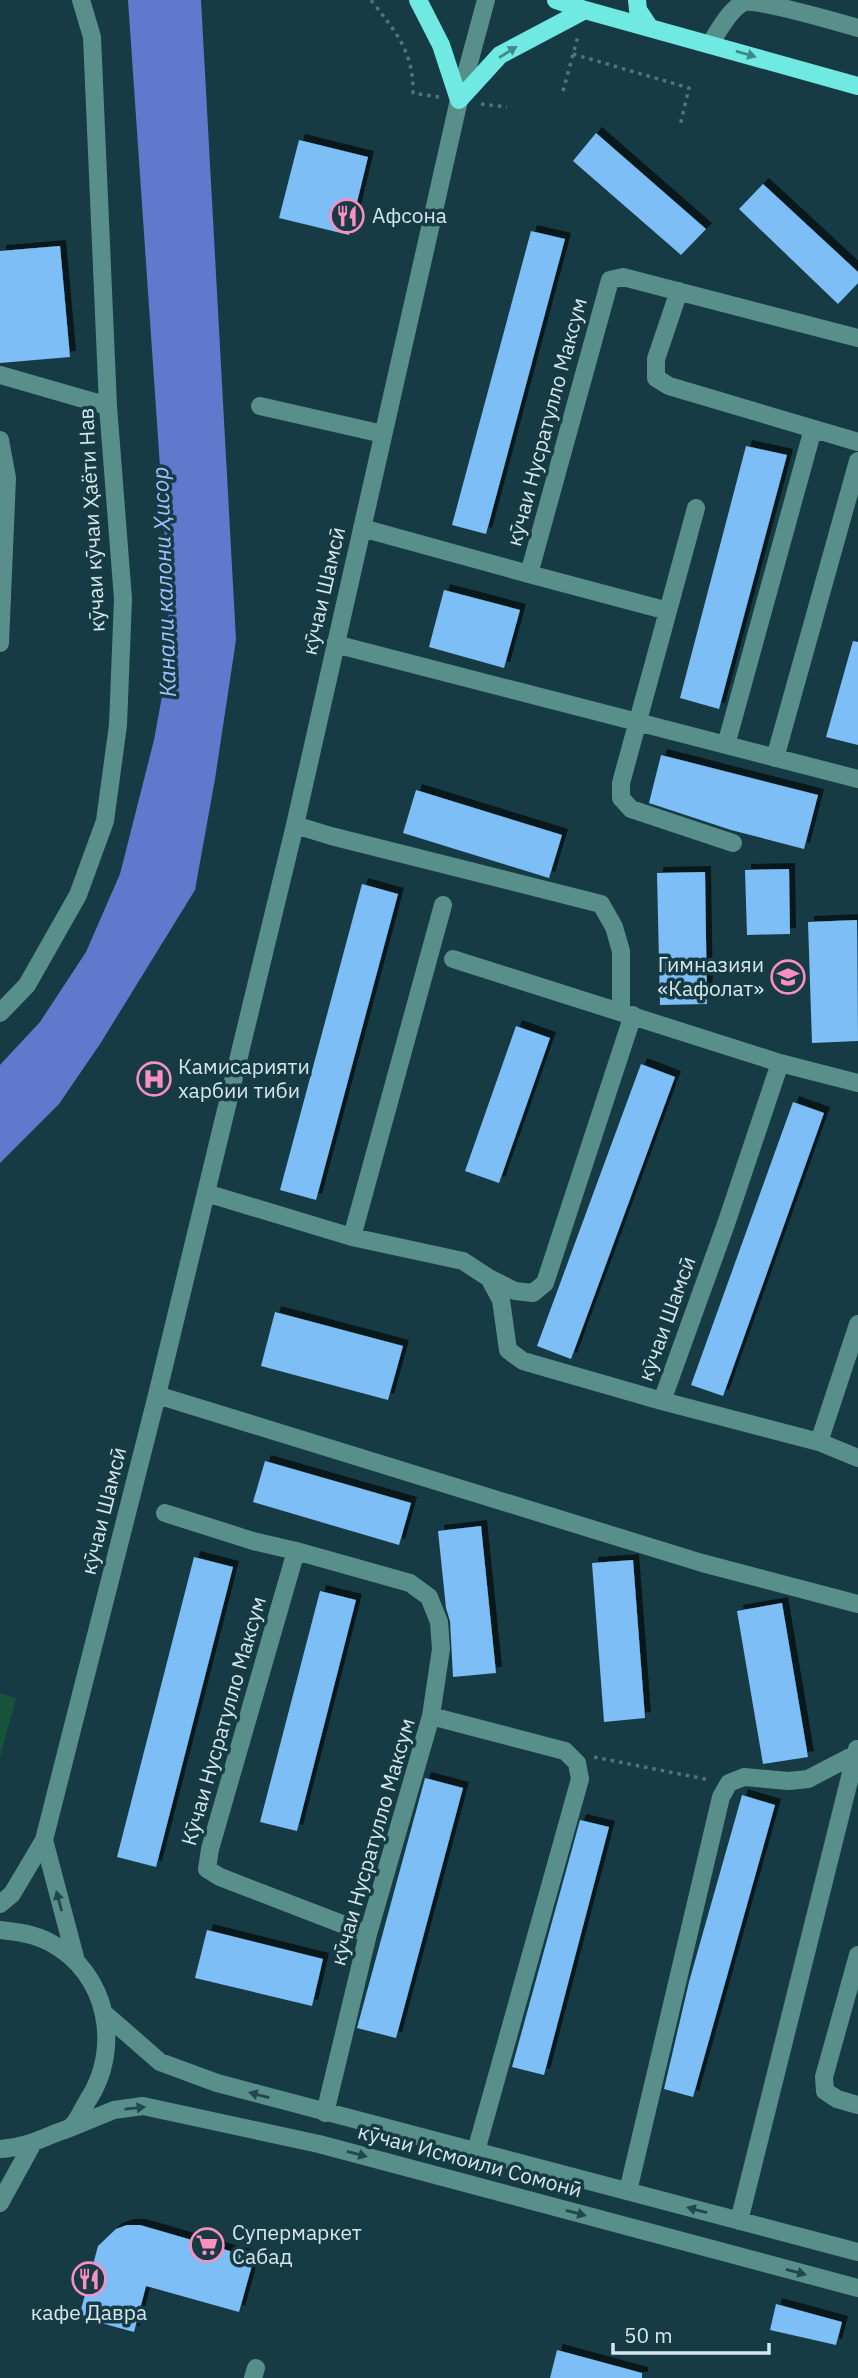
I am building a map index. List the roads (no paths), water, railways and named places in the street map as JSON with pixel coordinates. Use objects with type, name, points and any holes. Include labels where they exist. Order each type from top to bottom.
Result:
[{"type":"main road","points":[[418,0],[441,46],[460,100],[500,55],[585,10]]},
{"type":"main road","points":[[556,0],[857,86]]},
{"type":"main road","points":[[637,0],[638,10],[650,28]]},
{"type":"street","name":"кӯчаи кӯчаи Ҳаёти Нав","points":[[0,1013],[27,985],[78,895],[105,821],[118,725],[123,599],[108,406],[92,37],[81,0]]},
{"type":"street","name":"кӯчаи Шамсӣ","points":[[0,1904],[12,1894],[44,1840],[157,1395],[295,825],[460,100],[486,0]]},
{"type":"street","points":[[710,44],[726,18],[745,2],[765,2],[858,28]]},
{"type":"street","name":"кӯчаи Нусратулло Максум","points":[[362,527],[529,575],[610,280],[623,277],[858,338]]},
{"type":"street","points":[[679,291],[656,359],[656,378],[669,386],[858,442]]},
{"type":"street","points":[[0,375],[108,406]]},
{"type":"street","points":[[260,406],[383,435]]},
{"type":"street","points":[[726,745],[813,429]]},
{"type":"street","points":[[0,440],[7,478],[0,643]]},
{"type":"street","points":[[775,758],[858,461]]},
{"type":"street","points":[[696,508],[621,783],[621,798],[631,809],[733,842]]},
{"type":"street","points":[[529,575],[668,611]]},
{"type":"street","points":[[335,645],[858,779]]},
{"type":"street","points":[[206,1193],[352,1237],[463,1261],[515,1291],[533,1293],[545,1283],[627,1013],[621,950],[614,927],[601,904],[295,825]]},
{"type":"street","points":[[352,1237],[443,905]]},
{"type":"street","points":[[453,959],[780,1063],[858,1083]]},
{"type":"street","name":"кӯчаи Шамсӣ","points":[[489,1278],[501,1300],[508,1350],[523,1361],[662,1401],[780,1063]]},
{"type":"street","points":[[819,1442],[858,1324]]},
{"type":"street","points":[[157,1395],[702,1563],[858,1604]]},
{"type":"street","points":[[662,1401],[819,1442],[858,1458]]},
{"type":"street","points":[[164,1513],[253,1541],[410,1583],[429,1597],[439,1622],[441,1648],[431,1716]]},
{"type":"street","name":"Кӯчаи Нусратулло Максум","points":[[296,1551],[210,1849],[207,1869],[219,1877],[368,1934]]},
{"type":"street","name":"кӯчаи Нусратулло Максум","points":[[325,2113],[368,1934],[431,1716],[565,1751],[577,1763],[580,1779],[476,2151]]},
{"type":"street","points":[[628,2191],[721,1797],[729,1783],[744,1777],[789,1782],[808,1779],[857,1749]]},
{"type":"street","points":[[739,2221],[857,1749]]},
{"type":"street","name":"кӯчаи Шамсӣ","points":[[44,1840],[76,1961]]},
{"type":"street","name":"кӯчаи Шамсӣ","points":[[0,1930],[25,1933],[52,1944],[76,1961],[94,1986],[105,2014],[107,2052],[97,2088],[70,2128]]},
{"type":"street","points":[[858,1955],[824,2077],[825,2091],[837,2099],[858,2105]]},
{"type":"street","name":"кӯчаи Исмоили Сомонӣ","points":[[105,2014],[160,2062],[217,2083],[858,2252]]},
{"type":"street","name":"кӯчаи Исмоили Сомонӣ","points":[[70,2128],[114,2110],[143,2106],[318,2144],[858,2288]]},
{"type":"street","points":[[0,2149],[33,2143],[70,2128]]},
{"type":"street","points":[[0,2203],[33,2143]]},
{"type":"water","points":[[128,0],[201,0],[236,640],[195,890],[100,1044],[59,1104],[0,1163],[0,1065],[40,1022],[86,952],[120,874],[154,740],[167,669],[169,598]]},
{"type":"place","name":"Афсона","points":[[347,216]]},
{"type":"place","name":"Гимназияи «Кафолат»","points":[[788,977]]},
{"type":"place","name":"Камисарияти харбии тиби","points":[[154,1079]]},
{"type":"place","name":"Супермаркет Сабад","points":[[207,2245]]},
{"type":"place","name":"кафе Давра","points":[[89,2279]]},
{"type":"water label","name":"Канали калони Ҳисор","points":[[164,582]]}]
